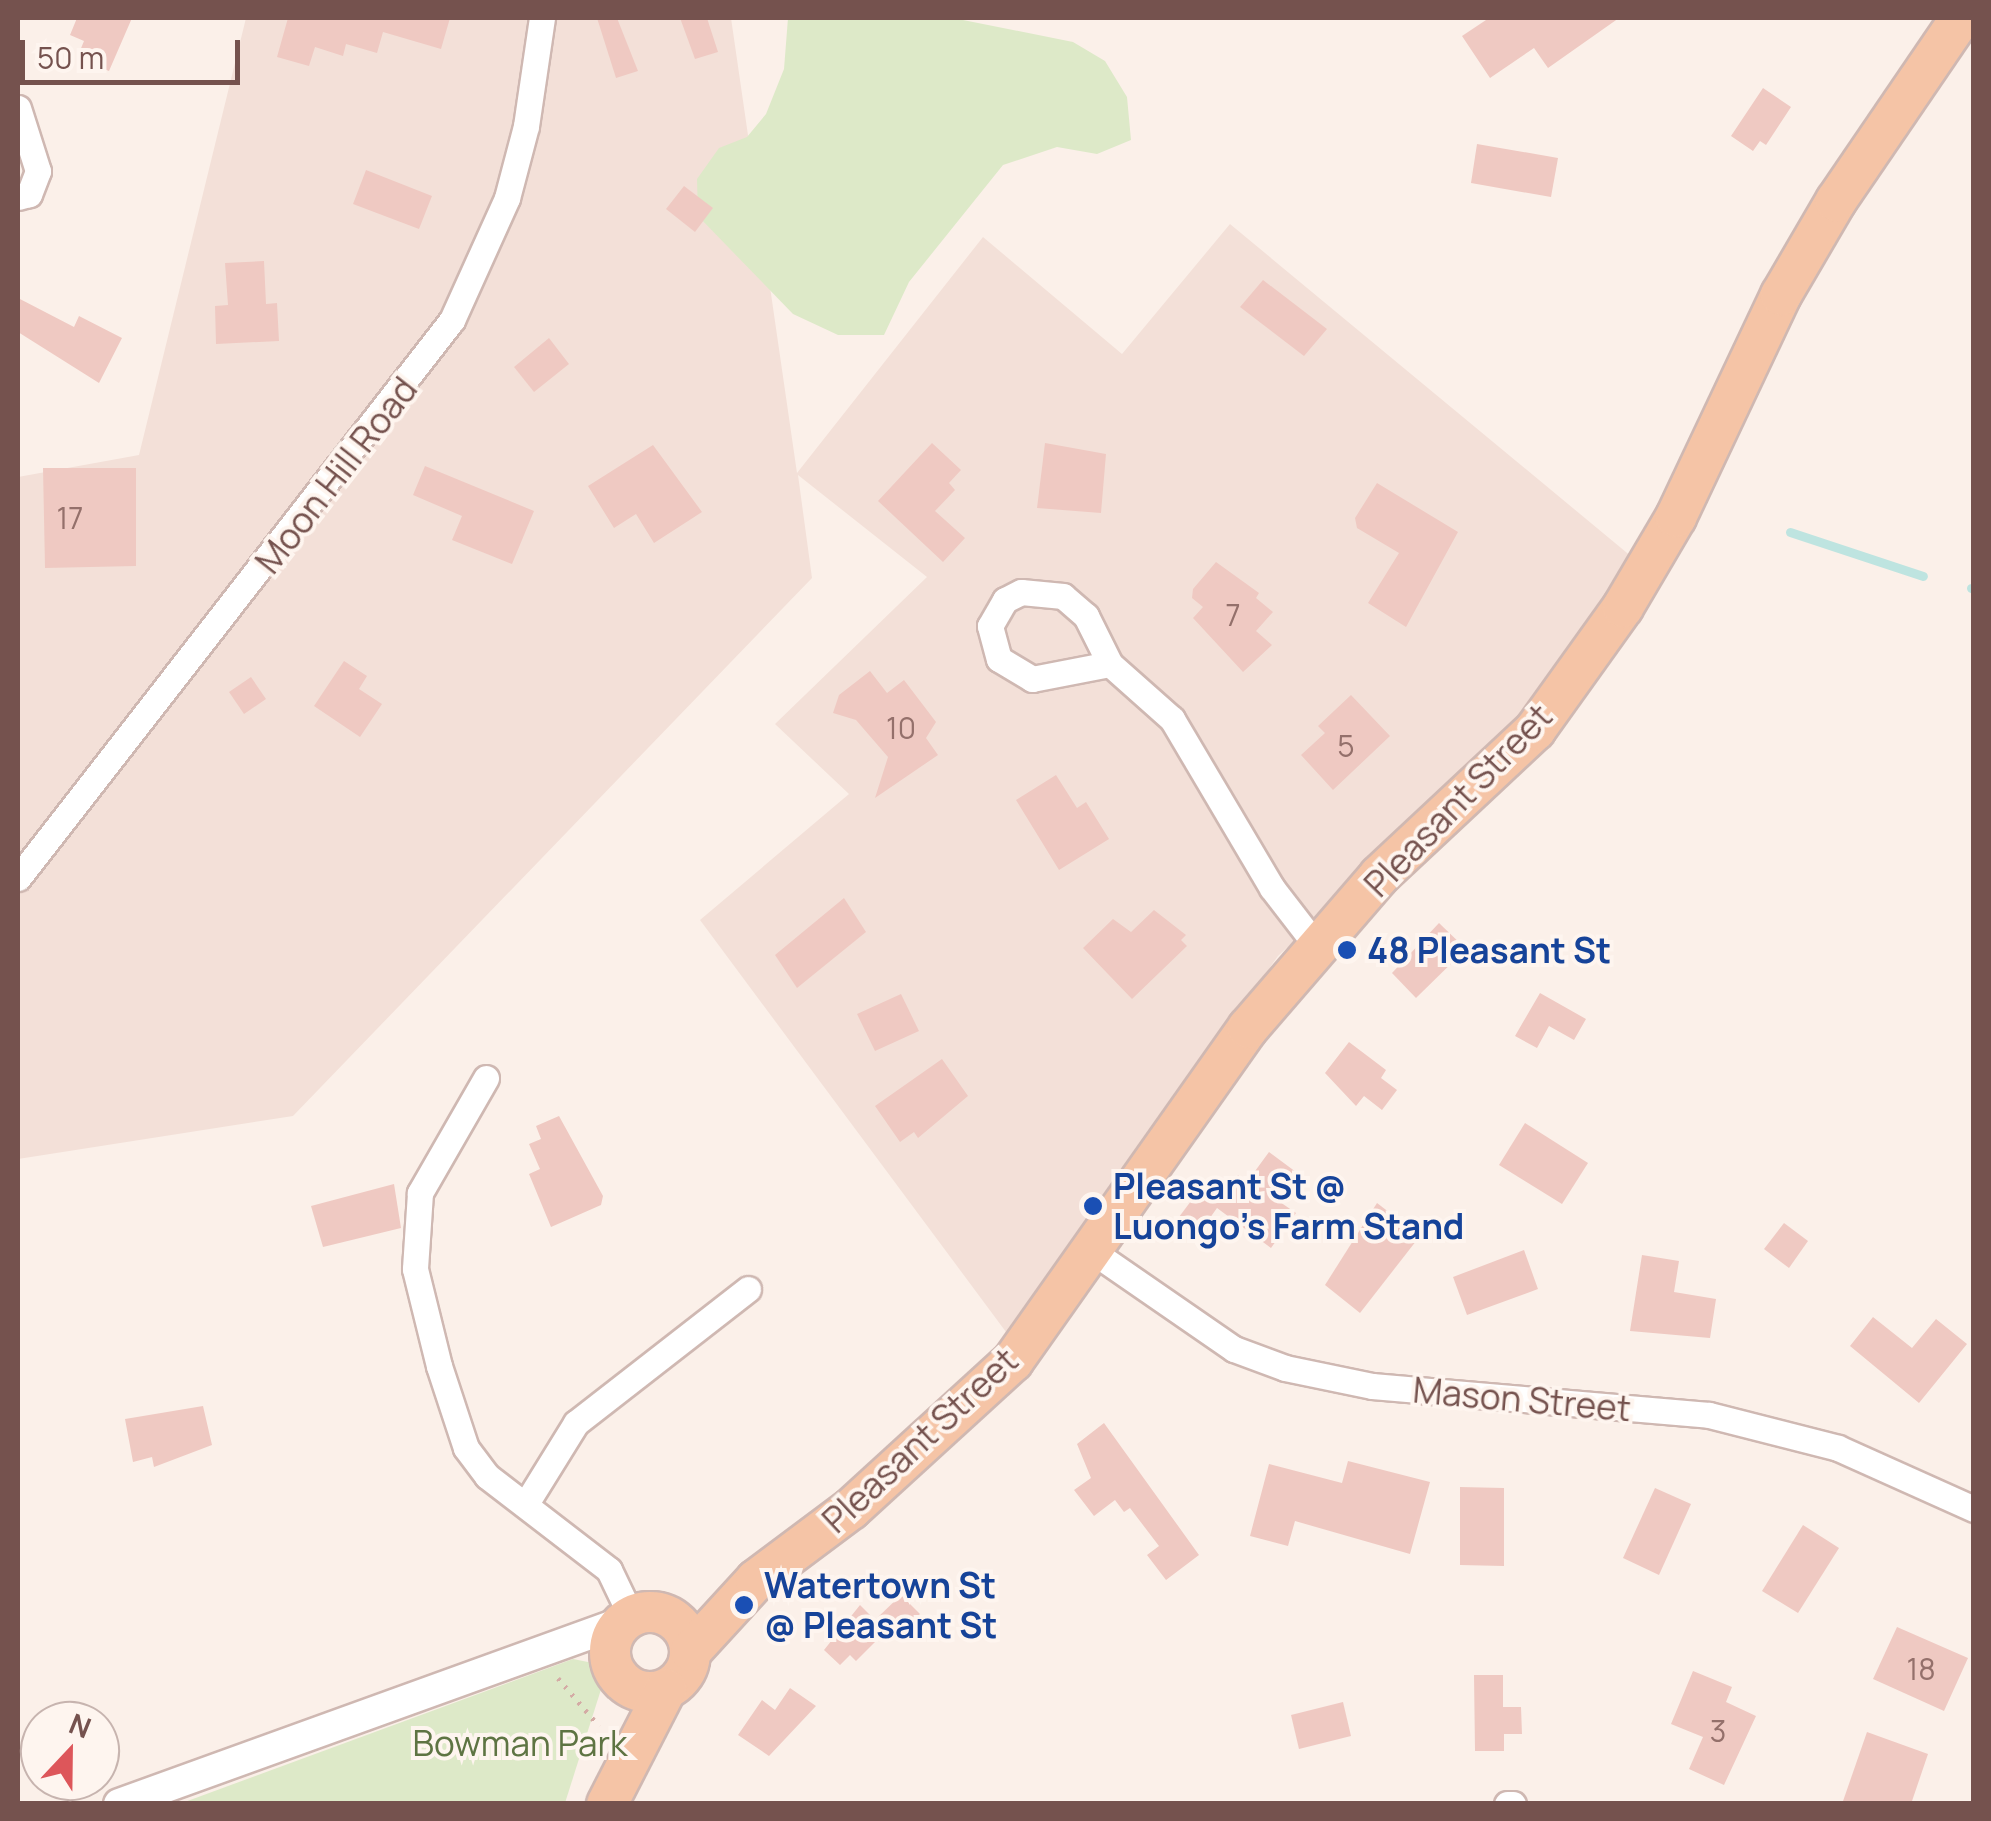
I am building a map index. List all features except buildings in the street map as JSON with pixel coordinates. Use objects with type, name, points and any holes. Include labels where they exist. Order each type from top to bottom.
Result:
[{"type":"main road","name":"Pleasant Street","points":[[690,1651],[756,1580],[852,1509],[1013,1360],[1248,1028],[1379,876],[1535,730],[1623,607],[1676,518],[1781,295],[1836,201],[1961,18]]},
{"type":"main road","name":"Pleasant Street","points":[[632,1624],[756,1580]]},
{"type":"main road","points":[[607,1804],[617,1735],[647,1687],[684,1674],[690,1651],[682,1628],[632,1624],[613,1668],[647,1687]]},
{"type":"street","name":"Moon Hill Road","points":[[18,878],[452,320],[507,198],[526,126],[542,18]]},
{"type":"street","points":[[18,108],[38,171],[29,194],[18,197]]},
{"type":"street","points":[[1110,664],[1032,680],[1000,659],[990,626],[1006,600],[1021,592],[1063,596],[1086,616],[1110,664],[1172,720],[1272,888],[1318,949]]},
{"type":"street","points":[[486,1078],[420,1194],[415,1269],[466,1448],[487,1476],[527,1502],[609,1570],[632,1624]]},
{"type":"street","name":"Mason Street","points":[[1090,1249],[1234,1349],[1285,1368],[1372,1386],[1709,1415],[1838,1448],[1974,1509]]},
{"type":"street","points":[[527,1502],[576,1424],[748,1289]]},
{"type":"street","name":"Pleasant Street","points":[[119,1804],[566,1640],[632,1624]]},
{"type":"path","points":[[546,1664],[617,1735]]},
{"type":"shaded area","points":[[246,18],[731,18],[797,473],[983,237],[1122,354],[1230,224],[1638,562],[1488,759],[1278,956],[1009,1336],[700,920],[849,794],[775,724],[927,577],[798,475],[812,578],[293,1116],[18,1159],[18,477],[139,455]]},
{"type":"green space","points":[[788,18],[953,18],[1073,42],[1105,61],[1127,97],[1131,140],[1097,154],[1057,147],[1003,165],[909,282],[884,335],[838,335],[793,314],[698,216],[697,179],[719,148],[747,137],[766,114],[784,69]]},
{"type":"green space","name":"Bowman Park","points":[[573,1659],[593,1663],[604,1680],[565,1803],[182,1803]]},
{"type":"waterway","points":[[1790,532],[1923,576]]},
{"type":"place","name":"48 Pleasant St","points":[[1347,950]]},
{"type":"place","name":"Pleasant St @ Luongo's Farm Stand","points":[[1093,1206]]},
{"type":"place","name":"Watertown St @ Pleasant St","points":[[744,1605]]}]
